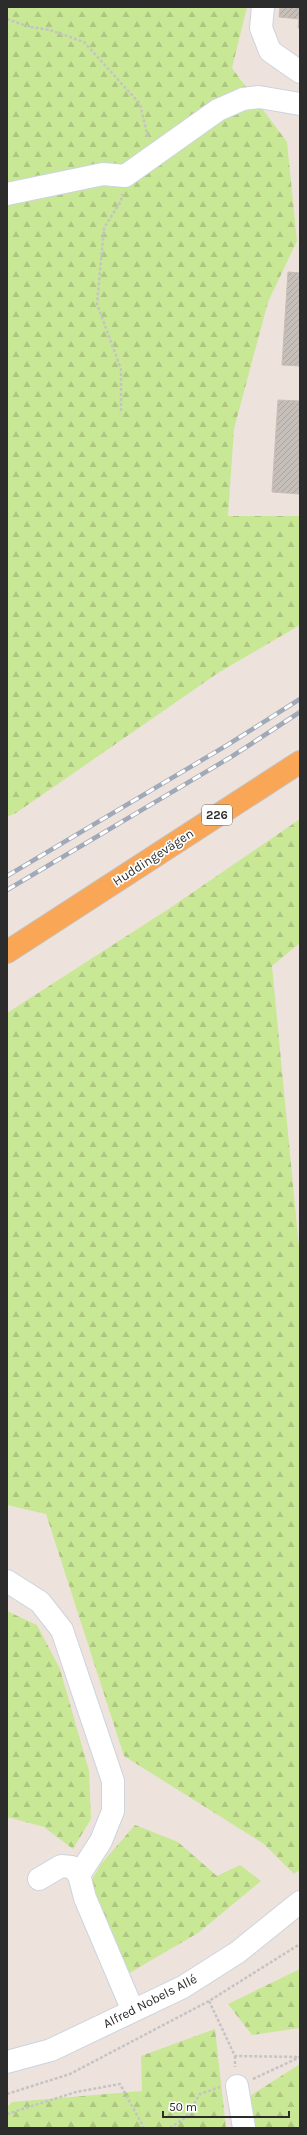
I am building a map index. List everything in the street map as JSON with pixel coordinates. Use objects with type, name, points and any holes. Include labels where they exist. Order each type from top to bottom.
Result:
[{"type":"main road","name":"Huddingevägen","points":[[7,952],[300,762]]},
{"type":"street","points":[[263,7],[261,28],[270,51],[300,72]]},
{"type":"street","points":[[7,194],[103,174],[125,176],[218,110],[243,99],[259,97],[300,104]]},
{"type":"street","points":[[7,1581],[40,1602],[62,1630],[114,1781],[113,1812],[101,1841],[79,1875]]},
{"type":"street","points":[[39,1879],[61,1866],[72,1867],[79,1875],[85,1898],[133,2011]]},
{"type":"street","name":"Alfred Nobels Allé","points":[[7,2062],[51,2050],[183,1987],[238,1952],[300,1902]]},
{"type":"street","points":[[237,2086],[244,2128]]},
{"type":"path","points":[[7,19],[30,27],[50,30],[84,42],[140,104],[152,156]]},
{"type":"path","points":[[121,411],[120,369],[97,304],[104,228],[122,201],[125,176]]},
{"type":"path","points":[[7,2094],[70,2074],[210,2001],[300,1944]]},
{"type":"path","points":[[210,2001],[234,2056],[300,2057]]},
{"type":"path","points":[[170,2128],[186,2117],[200,2094],[215,2088],[237,2086],[300,2057]]},
{"type":"path","points":[[7,2114],[76,2092],[120,2084],[144,2128]]},
{"type":"green space","points":[[7,7],[247,7],[232,68],[287,142],[297,241],[268,302],[234,429],[228,516],[300,516],[300,625],[218,673],[16,813],[7,817]]},
{"type":"green space","points":[[300,819],[300,943],[272,966],[300,1258],[300,1870],[294,1874],[264,1844],[124,1756],[46,1514],[7,1505],[7,1013],[170,908]]},
{"type":"green space","points":[[7,1611],[37,1625],[60,1669],[89,1771],[91,1819],[73,1849],[44,1827],[7,1817]]},
{"type":"green space","points":[[135,1825],[178,1842],[217,1876],[240,1865],[261,1881],[198,1933],[126,1975],[90,1883],[101,1864]]},
{"type":"green space","points":[[300,1969],[300,2028],[252,2035],[228,2004]]},
{"type":"green space","points":[[215,2029],[226,2128],[7,2128],[7,2107],[12,2102],[142,2091],[141,2056]]},
{"type":"green space","points":[[300,2064],[300,2128],[252,2128],[248,2097]]},
{"type":"building","points":[[280,7],[300,7],[300,28],[298,28],[299,19],[279,17]]},
{"type":"building","points":[[288,272],[300,273],[300,366],[282,365]]},
{"type":"building","points":[[278,400],[300,401],[300,494],[272,492]]},
{"type":"railway","points":[[7,876],[229,744],[300,699]]},
{"type":"railway","points":[[7,890],[231,757],[300,712]]}]
